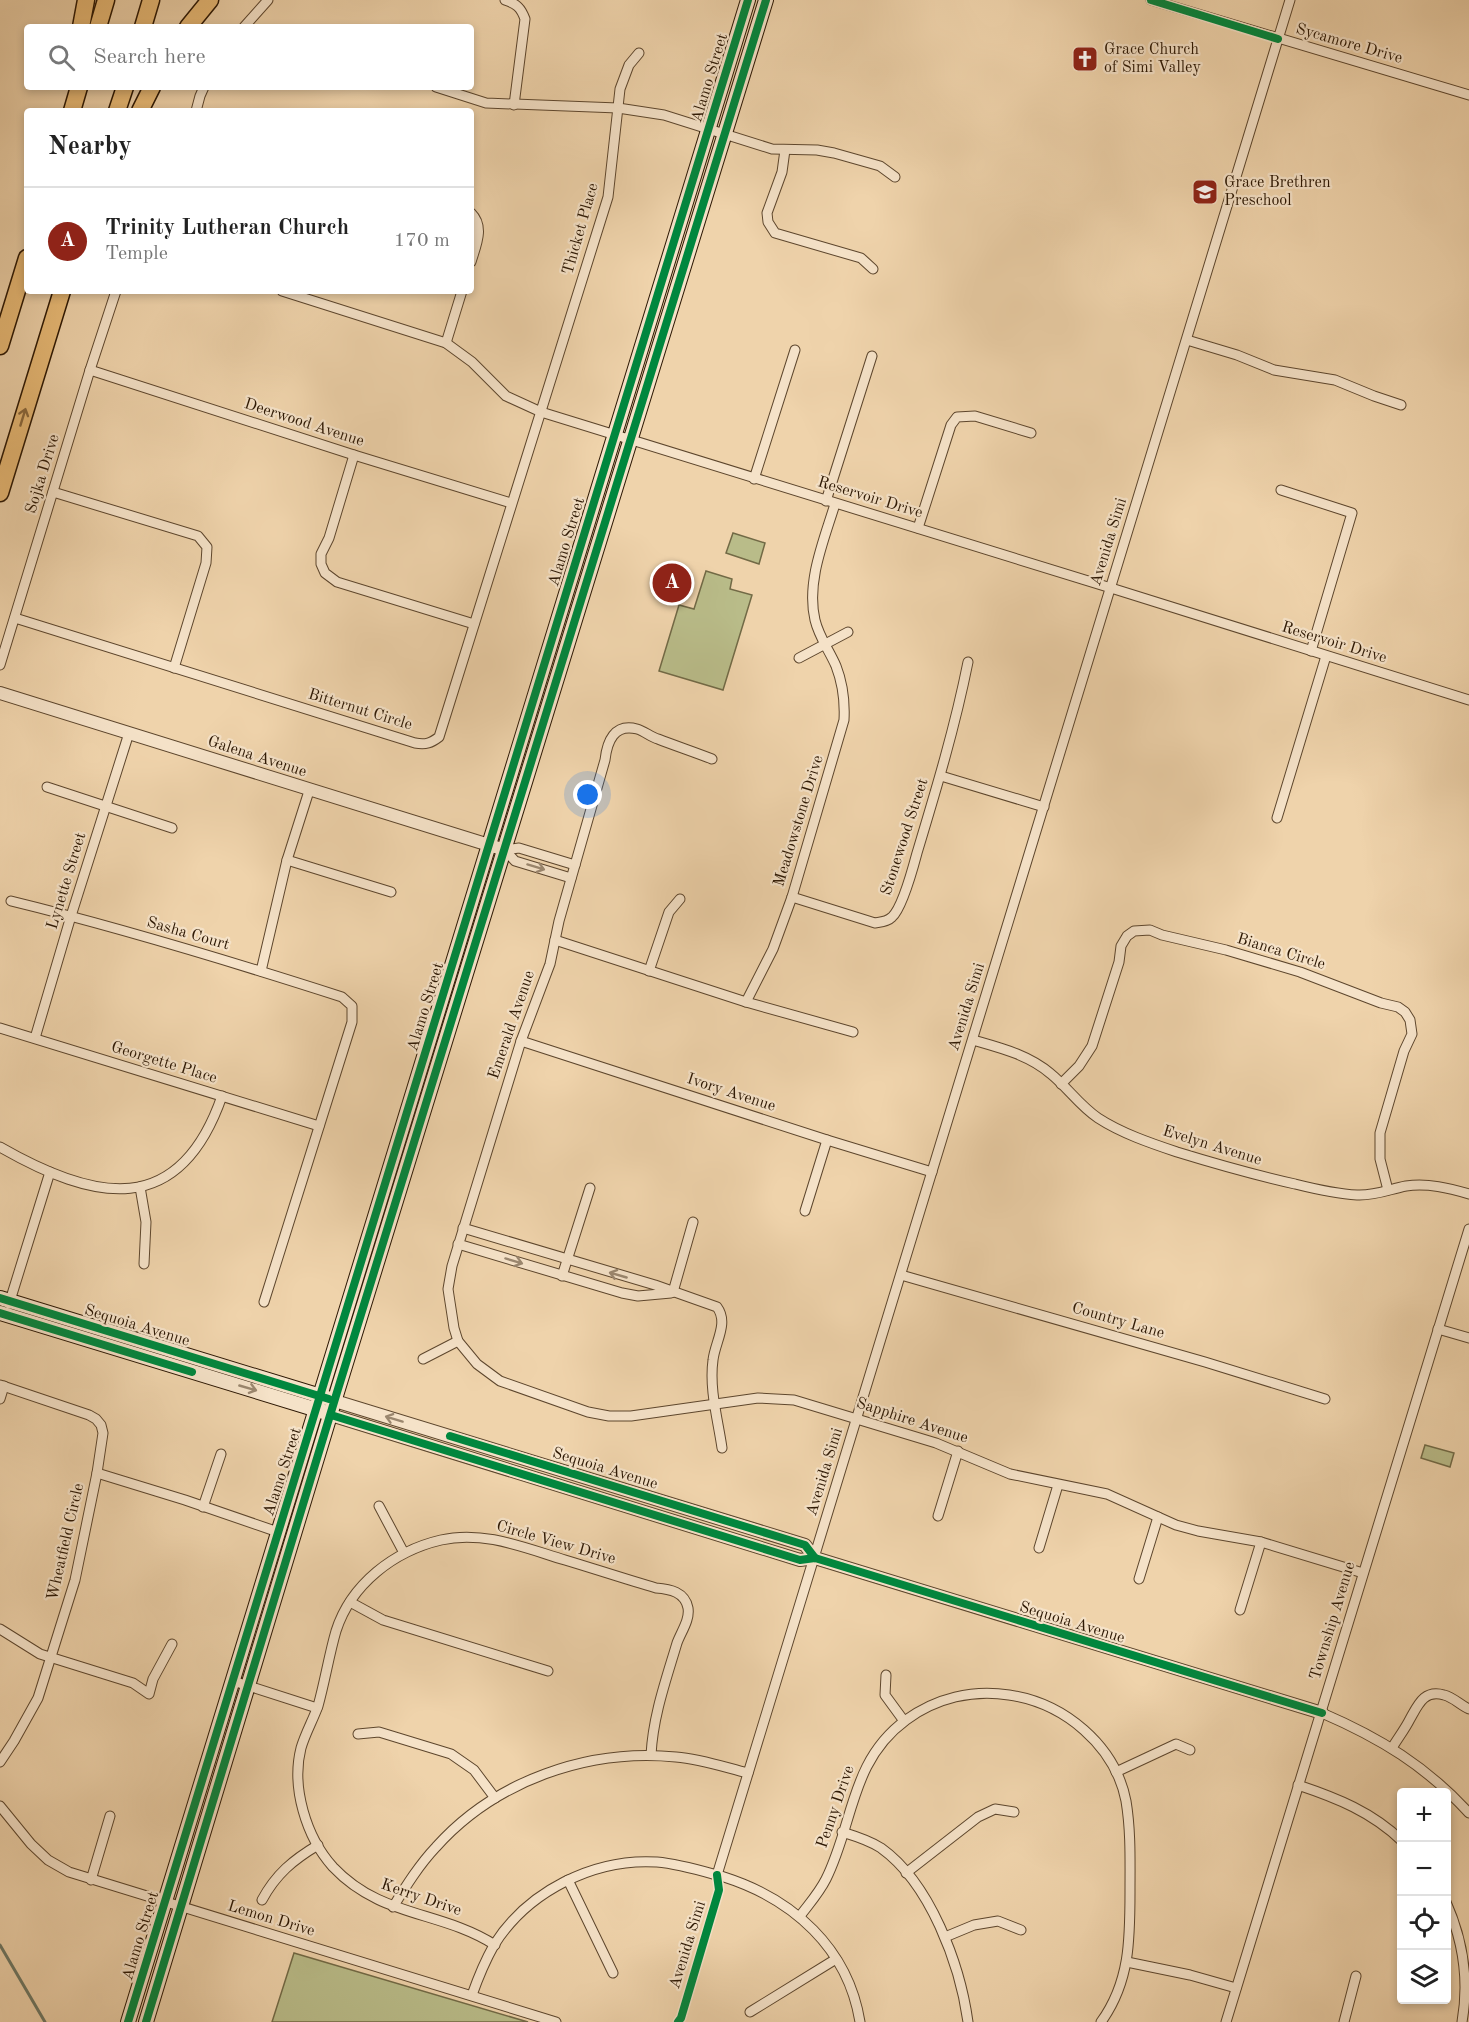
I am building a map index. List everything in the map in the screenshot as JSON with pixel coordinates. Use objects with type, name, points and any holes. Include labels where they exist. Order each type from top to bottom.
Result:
[{"type":"highway","points":[[82,24],[86,0]]},
{"type":"highway","points":[[99,24],[106,0]]},
{"type":"highway","points":[[144,24],[151,0]]},
{"type":"highway","points":[[190,24],[210,0]]},
{"type":"highway","points":[[62,108],[66,90]]},
{"type":"highway","points":[[73,108],[78,90]]},
{"type":"highway","points":[[118,108],[123,90]]},
{"type":"highway","points":[[142,108],[150,90]]},
{"type":"highway","points":[[0,346],[24,268]]},
{"type":"highway","points":[[0,493],[61,294]]},
{"type":"main road","name":"Alamo Street","points":[[128,2022],[748,0]]},
{"type":"main road","name":"Alamo Street","points":[[146,2022],[766,0]]},
{"type":"main road","name":"Sequoia Avenue","points":[[4,1307],[321,1396],[333,1408]]},
{"type":"main road","name":"Sequoia Avenue","points":[[4,1307],[317,1410],[333,1408]]},
{"type":"street","points":[[251,24],[268,0]]},
{"type":"street","points":[[505,0],[521,9],[525,19],[514,105]]},
{"type":"street","name":"Sycamore Drive","points":[[1151,0],[1469,95]]},
{"type":"street","name":"Avenida Simi","points":[[717,1875],[1290,0]]},
{"type":"street","name":"Thicket Place","points":[[541,412],[608,197],[624,76],[629,64],[639,53]]},
{"type":"street","points":[[197,108],[203,90]]},
{"type":"street","points":[[445,90],[486,103],[618,108],[664,115],[772,149],[817,150],[834,153],[880,166],[894,177]]},
{"type":"street","points":[[785,150],[782,172],[774,197],[768,206],[768,220],[775,233],[861,258],[873,269]]},
{"type":"street","points":[[474,217],[478,222],[480,233],[474,252]]},
{"type":"street","name":"Sojka Drive","points":[[0,665],[115,294]]},
{"type":"street","name":"Reservoir Drive","points":[[292,294],[447,342],[472,362],[506,396],[541,412],[1469,700]]},
{"type":"street","points":[[447,342],[461,294]]},
{"type":"street","points":[[1187,340],[1237,355],[1274,370],[1335,380],[1401,405]]},
{"type":"street","points":[[754,479],[795,350]]},
{"type":"street","name":"Meadowstone Drive","points":[[746,1002],[772,949],[792,897],[844,720],[845,702],[841,681],[814,618],[812,588],[831,502],[872,356]]},
{"type":"street","name":"Deerwood Avenue","points":[[90,370],[511,503]]},
{"type":"street","name":"Bitternut Circle","points":[[15,618],[424,745],[432,742],[439,737],[442,729],[541,412]]},
{"type":"street","points":[[918,528],[951,425],[957,417],[975,416],[1031,434]]},
{"type":"street","points":[[354,455],[329,538],[321,554],[321,564],[325,573],[337,582],[474,624]]},
{"type":"street","points":[[1281,490],[1352,513],[1311,651]]},
{"type":"street","points":[[53,492],[198,536],[207,547],[206,563],[174,668]]},
{"type":"street","points":[[800,658],[848,632]]},
{"type":"street","points":[[1277,818],[1326,656]]},
{"type":"street","name":"Stonewood Street","points":[[792,897],[875,922],[883,922],[892,918],[898,909],[911,874],[941,776],[957,718],[968,662]]},
{"type":"street","name":"Galena Avenue","points":[[0,693],[309,791],[490,844],[505,850],[515,861],[571,878]]},
{"type":"street","name":"Emerald Avenue","points":[[458,1341],[448,1289],[452,1266],[521,1041],[550,964],[574,865],[605,760],[607,745],[614,734],[626,729],[637,729],[651,737],[712,759]]},
{"type":"street","name":"Lynette Street","points":[[35,1038],[129,734]]},
{"type":"street","points":[[941,776],[1044,807]]},
{"type":"street","points":[[47,787],[172,828]]},
{"type":"street","points":[[261,971],[287,860],[309,791]]},
{"type":"street","name":"Galena Avenue","points":[[505,850],[519,848],[574,865]]},
{"type":"street","points":[[287,860],[391,892]]},
{"type":"street","points":[[649,970],[669,912],[680,899]]},
{"type":"street","name":"Sasha Court","points":[[11,901],[261,971],[342,997],[352,1006],[352,1022],[319,1126]]},
{"type":"street","name":"Bianca Circle","points":[[1061,1084],[1079,1066],[1092,1046],[1119,962],[1121,945],[1126,936],[1134,931],[1150,930],[1300,972],[1381,1003],[1398,1007],[1410,1020],[1412,1034],[1404,1051],[1380,1133],[1380,1159],[1388,1190]]},
{"type":"street","points":[[555,940],[746,1002],[853,1032]]},
{"type":"street","name":"Georgette Place","points":[[0,1028],[319,1126]]},
{"type":"street","name":"Evelyn Avenue","points":[[973,1040],[1016,1053],[1030,1060],[1052,1075],[1085,1108],[1103,1121],[1176,1152],[1256,1176],[1317,1189],[1360,1195],[1377,1194],[1408,1186],[1429,1185],[1469,1194]]},
{"type":"street","name":"Ivory Avenue","points":[[521,1041],[932,1172]]},
{"type":"street","points":[[0,1147],[24,1161],[88,1186],[119,1190],[140,1187],[168,1175],[192,1155],[205,1135],[222,1096]]},
{"type":"street","points":[[264,1302],[319,1126]]},
{"type":"street","points":[[805,1211],[827,1140]]},
{"type":"street","points":[[4,1307],[50,1172]]},
{"type":"street","points":[[140,1187],[146,1222],[144,1264]]},
{"type":"street","points":[[562,1276],[590,1188]]},
{"type":"street","points":[[674,1292],[693,1222]]},
{"type":"street","points":[[463,1228],[717,1307],[723,1320],[713,1360],[712,1378],[722,1448]]},
{"type":"street","name":"Township Avenue","points":[[1226,2022],[1469,1229]]},
{"type":"street","points":[[458,1244],[562,1276],[638,1296],[674,1292]]},
{"type":"street","name":"Country Lane","points":[[901,1275],[1205,1362],[1325,1399]]},
{"type":"street","points":[[1438,1329],[1469,1338]]},
{"type":"street","points":[[423,1359],[458,1341]]},
{"type":"street","name":"Sapphire Avenue","points":[[458,1341],[477,1364],[500,1381],[588,1412],[609,1416],[631,1416],[774,1397],[794,1400],[958,1451],[1010,1474],[1107,1494],[1158,1517],[1198,1531],[1261,1542],[1363,1573]]},
{"type":"street","points":[[0,1399],[2,1386]]},
{"type":"street","name":"Wheatfield Circle","points":[[0,1762],[38,1698],[52,1658],[75,1580],[103,1433],[96,1419],[2,1386]]},
{"type":"street","name":"Sequoia Avenue","points":[[333,1408],[805,1545],[815,1558],[1322,1713]]},
{"type":"street","points":[[938,1516],[958,1451]]},
{"type":"street","points":[[203,1508],[221,1454]]},
{"type":"street","points":[[97,1473],[278,1532]]},
{"type":"street","points":[[1039,1548],[1058,1485]]},
{"type":"street","points":[[379,1506],[404,1553]]},
{"type":"street","points":[[1139,1579],[1158,1517]]},
{"type":"street","name":"Circle View Drive","points":[[317,1708],[336,1630],[350,1602],[375,1573],[404,1553],[422,1545],[444,1539],[470,1537],[491,1539],[656,1588],[670,1589],[680,1594],[687,1605],[688,1618],[680,1634],[654,1718],[651,1755]]},
{"type":"street","points":[[1240,1610],[1261,1542]]},
{"type":"street","points":[[350,1602],[383,1620],[548,1671]]},
{"type":"street","points":[[0,1629],[23,1645],[52,1658],[133,1683],[149,1694],[153,1679],[172,1644]]},
{"type":"street","points":[[886,1675],[885,1695],[904,1721]]},
{"type":"street","points":[[233,1681],[317,1708]]},
{"type":"street","name":"Penny Drive","points":[[800,1916],[825,1881],[856,1787],[866,1765],[884,1740],[904,1721],[930,1705],[960,1695],[995,1692],[1023,1697],[1050,1706],[1077,1724],[1100,1746],[1116,1772],[1125,1798],[1130,1826],[1130,1937],[1127,1962],[1118,1993],[1101,2022]]},
{"type":"street","points":[[1392,1748],[1411,1718],[1417,1703],[1426,1696],[1435,1693],[1447,1696],[1469,1709]]},
{"type":"street","name":"Kerry Drive","points":[[317,1708],[301,1748],[299,1779],[304,1812],[318,1845],[332,1865],[349,1882],[372,1897],[393,1907],[468,1930],[495,1945]]},
{"type":"street","points":[[1322,1713],[1392,1748],[1428,1773],[1469,1813]]},
{"type":"street","points":[[358,1734],[379,1732],[451,1754],[474,1770],[495,1798]]},
{"type":"street","points":[[1116,1772],[1176,1744],[1190,1750]]},
{"type":"street","points":[[393,1907],[412,1876],[436,1846],[462,1822],[495,1798],[528,1780],[568,1766],[609,1757],[651,1755],[700,1760],[748,1773]]},
{"type":"street","points":[[1298,1785],[1350,1804],[1370,1816],[1397,1838]]},
{"type":"street","name":"Lemon Drive","points":[[0,1806],[31,1844],[48,1860],[69,1872],[556,2022]]},
{"type":"street","points":[[906,1873],[978,1817],[995,1809],[1014,1812]]},
{"type":"street","points":[[91,1880],[110,1816]]},
{"type":"street","points":[[842,1832],[863,1838],[879,1846],[906,1873],[928,1904],[945,1937],[958,1971],[968,2022]]},
{"type":"street","points":[[262,1900],[271,1883],[284,1868],[318,1845]]},
{"type":"street","points":[[472,1995],[481,1971],[508,1926],[544,1893],[567,1880],[602,1867],[639,1862],[675,1864],[717,1875],[759,1890],[780,1901],[800,1916],[821,1937],[836,1959],[853,1994],[860,2022]]},
{"type":"street","points":[[567,1880],[613,1973]]},
{"type":"street","points":[[1451,1914],[1460,1937],[1465,1959],[1467,1996],[1462,2022]]},
{"type":"street","points":[[945,1937],[974,1925],[998,1921],[1021,1930]]},
{"type":"street","points":[[750,2012],[836,1959]]},
{"type":"street","points":[[1127,1962],[1190,1975],[1236,1988]]},
{"type":"street","points":[[1344,2022],[1356,1976]]},
{"type":"green space","points":[[733,533],[765,543],[759,564],[726,553]]},
{"type":"green space","points":[[706,571],[732,579],[730,589],[752,595],[723,690],[659,671],[679,605],[694,609]]},
{"type":"green space","points":[[1425,1445],[1454,1453],[1450,1467],[1421,1458]]},
{"type":"green space","points":[[294,1953],[528,2022],[272,2022]]},
{"type":"waterway","points":[[0,1945],[45,2022]]},
{"type":"cycle path","points":[[128,2022],[748,0]]},
{"type":"cycle path","points":[[146,2022],[338,1389],[766,0]]},
{"type":"cycle path","points":[[1151,0],[1278,39]]},
{"type":"cycle path","points":[[0,1298],[329,1399]]},
{"type":"cycle path","points":[[0,1313],[192,1372]]},
{"type":"cycle path","points":[[331,1415],[800,1560],[815,1558],[1322,1713]]},
{"type":"cycle path","points":[[450,1436],[805,1545],[815,1558]]},
{"type":"cycle path","points":[[678,2022],[719,1890],[717,1875]]},
{"type":"place","name":"Grace Church of Simi Valley","points":[[1085,59]]},
{"type":"place","name":"Grace Brethren Preschool","points":[[1205,192]]},
{"type":"place","name":"Trinity Lutheran Church","points":[[672,583]]}]
